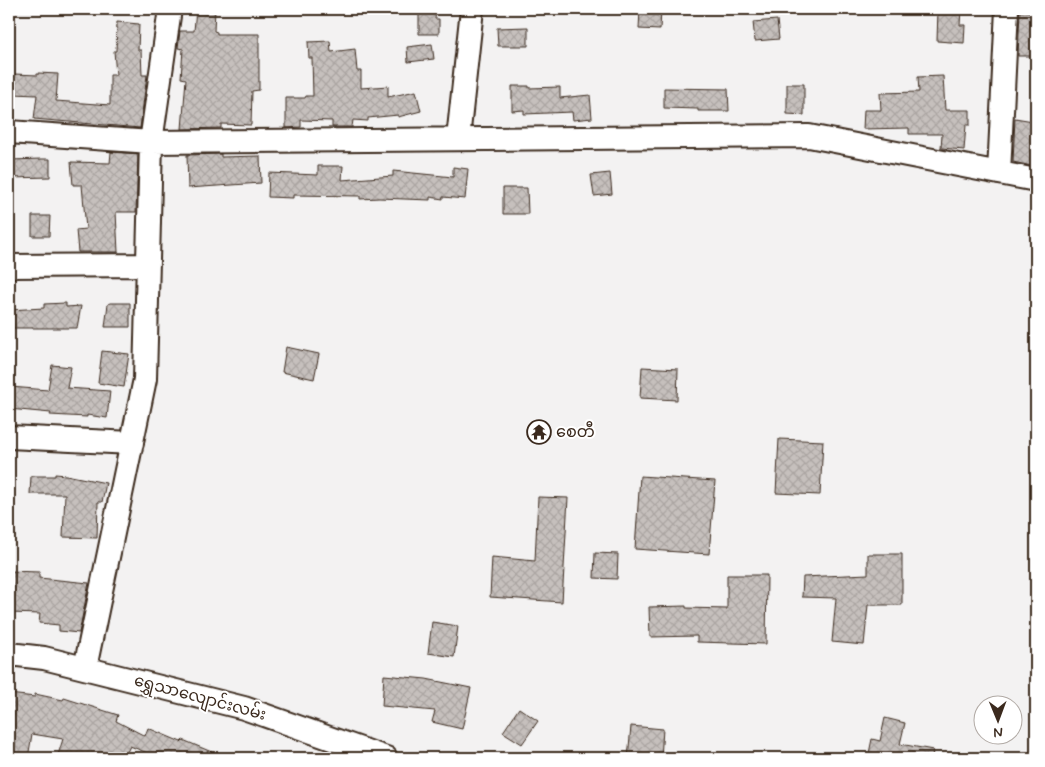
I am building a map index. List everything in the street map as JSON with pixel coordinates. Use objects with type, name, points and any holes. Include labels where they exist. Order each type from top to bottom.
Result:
[{"type":"street","points":[[85,668],[145,379],[151,142],[170,9]]},
{"type":"street","points":[[458,139],[472,9]]},
{"type":"street","points":[[1000,173],[1007,9]]},
{"type":"street","points":[[9,132],[151,142],[809,136],[1036,180]]},
{"type":"street","points":[[9,266],[148,265]]},
{"type":"street","points":[[9,437],[132,443]]},
{"type":"street","name":"ရွှေသာလျောင်းလမ်း","points":[[9,654],[44,658],[244,708],[386,758]]},
{"type":"building","points":[[196,9],[215,9],[214,31],[217,34],[259,34],[259,90],[252,91],[251,125],[221,124],[221,128],[182,129],[186,79],[181,78],[183,49],[178,48],[180,31],[194,31]]},
{"type":"building","points":[[419,9],[436,9],[435,19],[439,19],[439,34],[419,34]]},
{"type":"building","points":[[640,9],[661,9],[660,30],[639,29]]},
{"type":"building","points":[[938,9],[961,9],[960,25],[965,25],[964,43],[937,41]]},
{"type":"building","points":[[1020,11],[1034,11],[1032,56],[1018,56]]},
{"type":"building","points":[[777,20],[779,39],[755,41],[753,22]]},
{"type":"building","points":[[117,22],[139,24],[138,50],[141,50],[142,75],[147,75],[140,128],[34,119],[37,95],[13,94],[14,74],[58,74],[56,101],[110,105],[110,75],[116,75],[114,51],[116,51]]},
{"type":"building","points":[[528,27],[528,46],[498,46],[497,28]]},
{"type":"building","points":[[330,41],[331,52],[355,49],[357,71],[361,71],[361,88],[388,86],[388,97],[416,91],[421,111],[398,117],[398,115],[368,118],[368,121],[353,120],[352,127],[332,127],[332,121],[301,120],[301,127],[286,128],[286,98],[313,96],[312,58],[309,58],[308,42]]},
{"type":"building","points":[[432,44],[434,59],[408,62],[407,47]]},
{"type":"building","points":[[943,76],[945,110],[970,110],[970,125],[966,125],[964,150],[941,148],[942,134],[909,134],[909,128],[863,129],[864,110],[881,110],[880,93],[919,92],[918,77]]},
{"type":"building","points":[[787,84],[804,84],[804,115],[787,114]]},
{"type":"building","points":[[512,86],[529,86],[529,88],[560,87],[560,98],[590,95],[592,118],[573,120],[572,112],[524,114],[524,110],[512,111]]},
{"type":"building","points":[[664,88],[728,89],[729,111],[664,108]]},
{"type":"building","points":[[1015,118],[1033,121],[1032,166],[1013,162]]},
{"type":"building","points":[[111,152],[138,154],[136,212],[116,212],[118,252],[78,252],[76,230],[86,229],[82,185],[73,185],[71,162],[110,163]]},
{"type":"building","points":[[221,154],[221,157],[260,156],[261,183],[188,188],[187,155]]},
{"type":"building","points":[[50,159],[50,177],[11,178],[10,160]]},
{"type":"building","points":[[318,166],[343,166],[342,180],[393,176],[393,171],[453,177],[453,167],[468,169],[465,199],[430,197],[430,200],[360,199],[360,196],[293,195],[293,198],[268,197],[269,173],[318,175]]},
{"type":"building","points":[[610,173],[612,194],[594,196],[591,175]]},
{"type":"building","points":[[503,188],[527,188],[528,214],[503,214]]},
{"type":"building","points":[[32,216],[50,216],[49,236],[32,236]]},
{"type":"building","points":[[66,303],[66,307],[81,306],[77,328],[9,328],[9,310],[44,308],[44,304]]},
{"type":"building","points":[[130,303],[130,327],[105,327],[108,304]]},
{"type":"building","points":[[286,347],[319,354],[314,379],[282,372]]},
{"type":"building","points":[[102,351],[129,354],[124,387],[98,383]]},
{"type":"building","points":[[52,365],[71,367],[67,388],[110,391],[107,418],[87,415],[87,417],[50,415],[51,413],[9,409],[10,387],[48,390]]},
{"type":"building","points":[[642,367],[678,369],[677,400],[640,398]]},
{"type":"building","points":[[779,439],[823,441],[820,495],[776,493]]},
{"type":"building","points":[[55,474],[106,483],[102,502],[98,502],[97,538],[63,537],[65,494],[30,494],[31,476],[55,476]]},
{"type":"building","points":[[640,476],[715,481],[709,554],[635,549]]},
{"type":"building","points":[[538,497],[568,498],[562,602],[490,597],[492,557],[535,561]]},
{"type":"building","points":[[595,553],[618,554],[617,579],[594,578]]},
{"type":"building","points":[[868,554],[902,554],[902,605],[868,605],[864,645],[832,642],[836,598],[802,597],[803,577],[868,574]]},
{"type":"building","points":[[9,571],[39,572],[39,578],[89,583],[79,633],[59,631],[59,625],[39,623],[40,614],[9,613]]},
{"type":"building","points":[[727,575],[767,575],[766,644],[697,642],[697,636],[650,637],[649,607],[686,606],[686,608],[727,609]]},
{"type":"building","points":[[432,622],[458,626],[454,657],[428,653]]},
{"type":"building","points":[[384,675],[426,679],[471,688],[462,729],[432,722],[435,711],[382,706]]},
{"type":"building","points":[[9,694],[35,697],[35,694],[63,700],[64,698],[118,715],[116,721],[145,736],[148,728],[226,758],[160,758],[130,746],[124,758],[57,758],[63,739],[32,734],[28,758],[9,758],[12,740],[9,740]]},
{"type":"building","points":[[519,708],[538,721],[522,744],[503,732]]},
{"type":"building","points":[[885,718],[905,723],[900,744],[933,750],[932,758],[868,758],[872,739],[880,741]]},
{"type":"building","points":[[631,726],[663,729],[661,758],[628,758]]},
{"type":"place","name":"စေတီ","points":[[539,432]]}]
